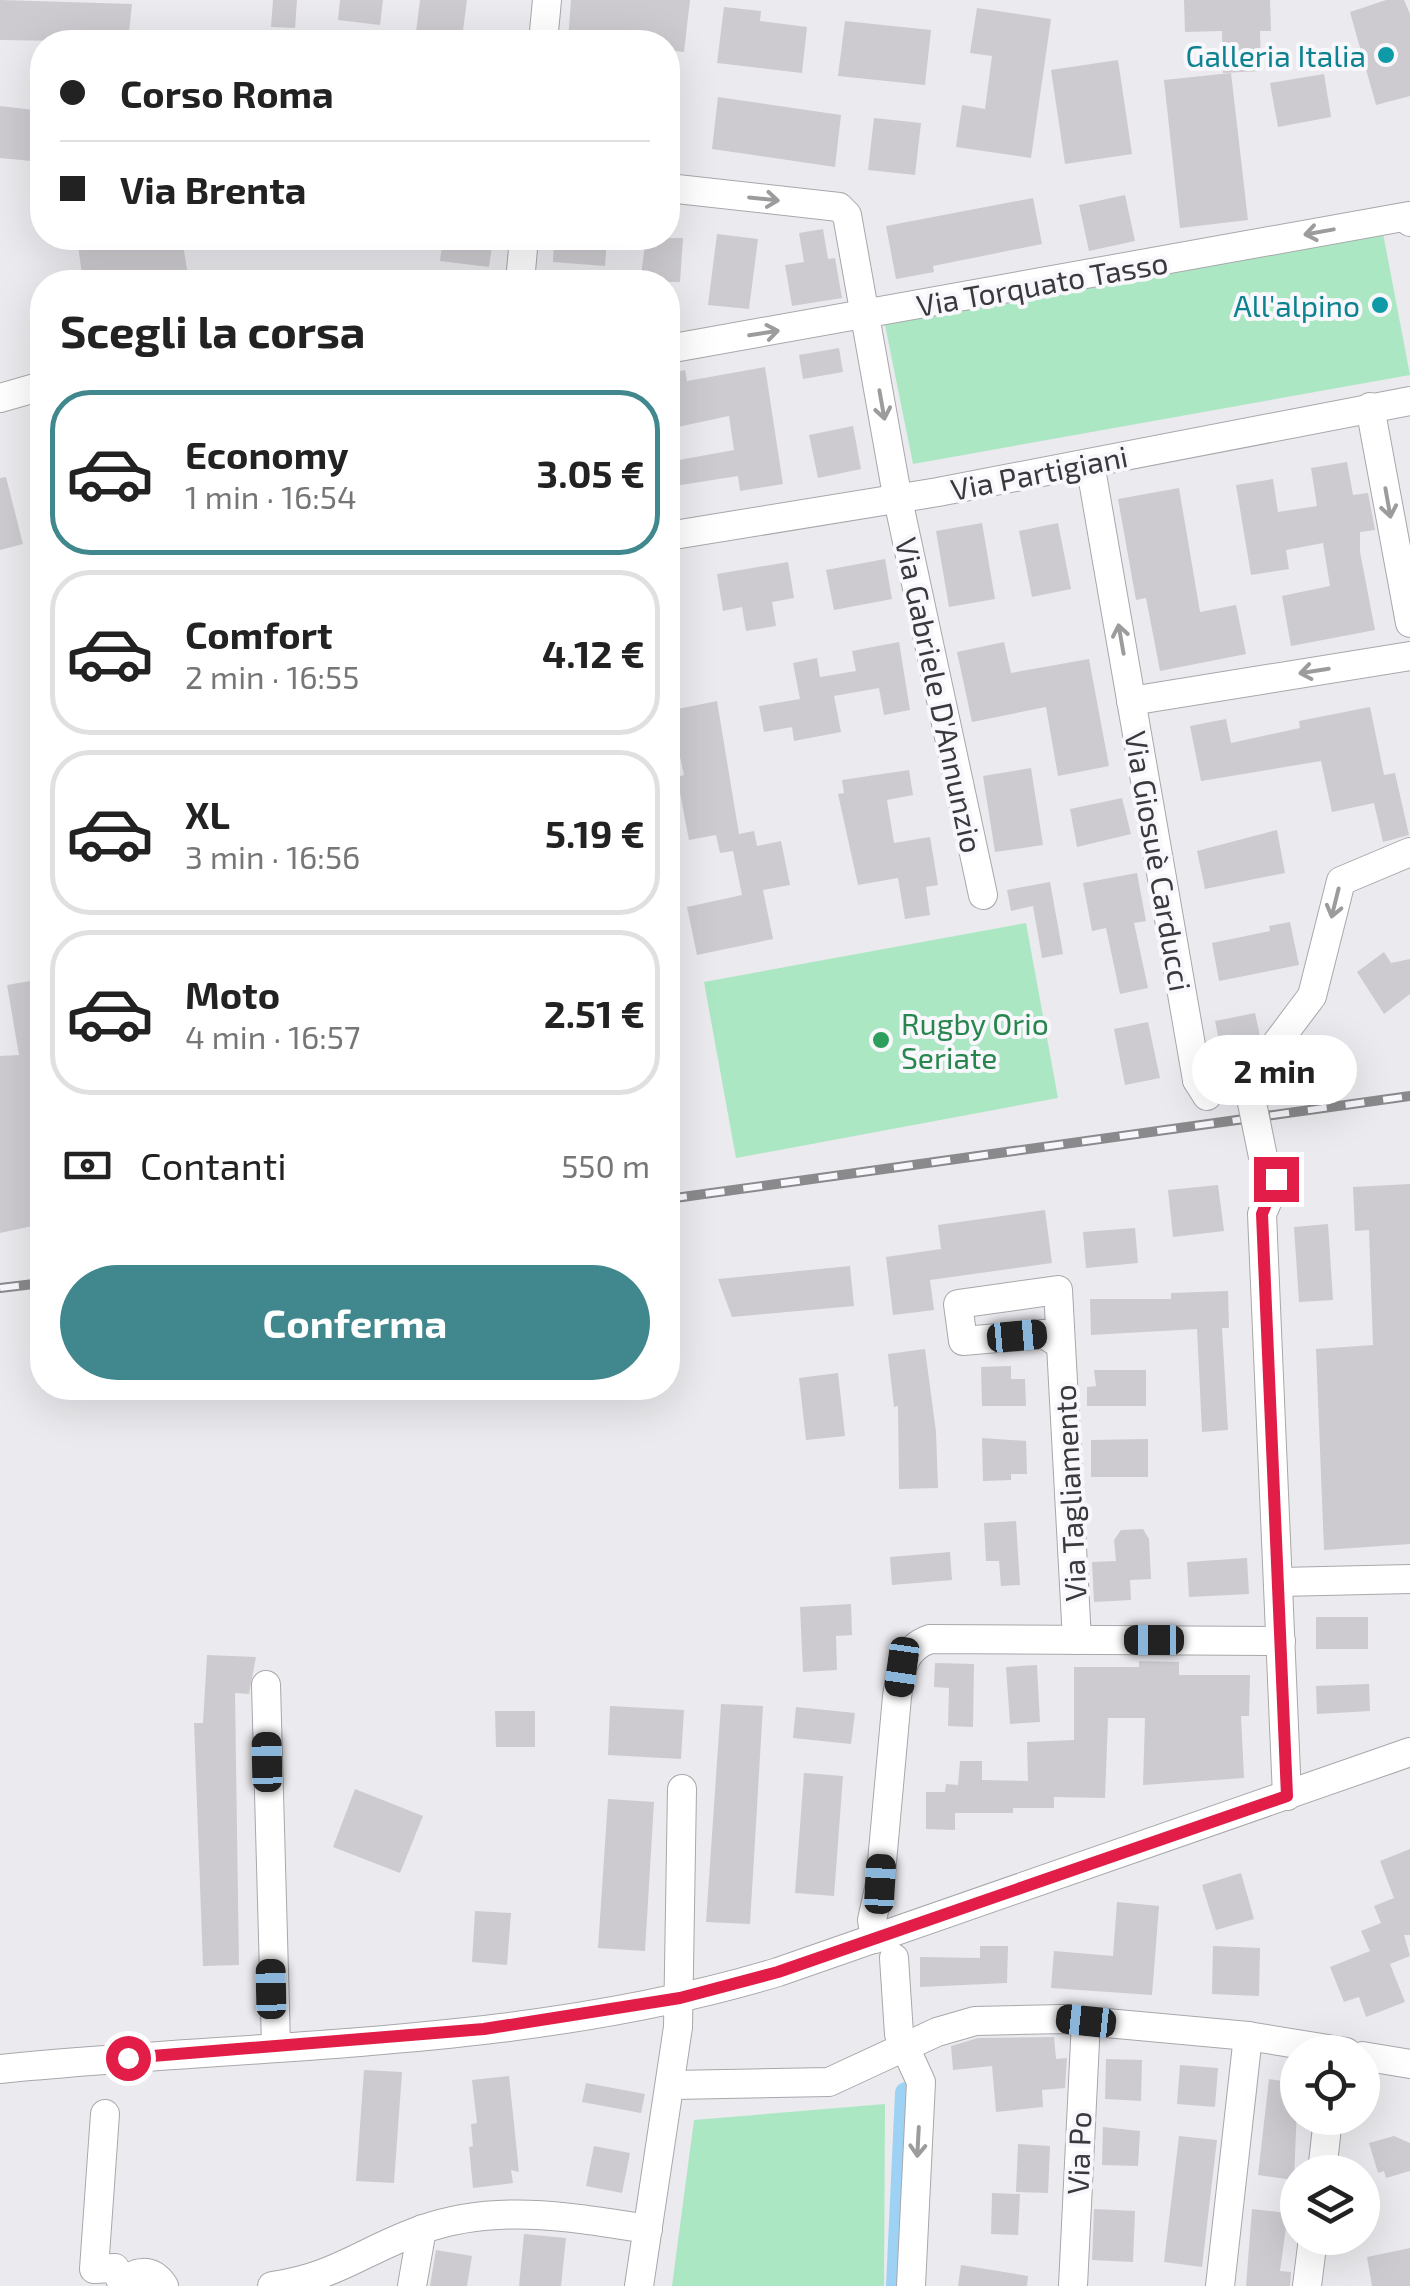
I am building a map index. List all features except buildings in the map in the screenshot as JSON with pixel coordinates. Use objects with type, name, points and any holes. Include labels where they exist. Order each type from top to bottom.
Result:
[{"type":"street","points":[[544,30],[547,0]]},
{"type":"street","name":"Via Gabriele D'Annunzio","points":[[680,190],[844,210],[867,316],[897,495],[982,895]]},
{"type":"street","name":"Via Torquato Tasso","points":[[680,346],[867,316],[1409,216],[1410,222]]},
{"type":"street","points":[[0,398],[30,389]]},
{"type":"street","name":"Via Partigiani","points":[[680,534],[1410,401]]},
{"type":"street","points":[[1370,407],[1410,623]]},
{"type":"street","name":"Via Giosuè Carducci","points":[[1090,462],[1202,1088],[1262,1064],[1312,996],[1341,881],[1410,852]]},
{"type":"street","name":"Via Giosuè Carducci","points":[[1131,701],[1410,656]]},
{"type":"street","points":[[1250,1093],[1270,1168],[1262,1214],[1287,1796]]},
{"type":"street","name":"Via Tagliamento","points":[[1060,1346],[1077,1640]]},
{"type":"street","points":[[1280,1582],[1410,1578]]},
{"type":"street","name":"Via Tagliamento","points":[[885,1948],[872,1920],[880,1884],[887,1780],[902,1667],[908,1653],[930,1640],[1282,1641]]},
{"type":"street","points":[[266,1685],[276,2045]]},
{"type":"street","points":[[0,2069],[484,2029],[680,1998],[885,1948],[1410,1752]]},
{"type":"street","points":[[638,2286],[672,2086],[680,1998],[676,1978],[682,1789]]},
{"type":"street","points":[[885,1948],[899,2034],[921,2082],[911,2286]]},
{"type":"street","points":[[672,2086],[829,2082],[975,2021],[1086,2021],[1280,2042]]},
{"type":"street","name":"Via Po","points":[[1073,2286],[1086,2021]]},
{"type":"street","points":[[1220,2286],[1248,2036]]},
{"type":"street","points":[[1380,2059],[1410,2064]]},
{"type":"street","points":[[105,2114],[94,2269],[114,2268],[122,2285],[143,2272],[155,2275],[164,2286]]},
{"type":"street","points":[[272,2286],[314,2280],[422,2229],[470,2218],[543,2212],[648,2229]]},
{"type":"street","points":[[412,2286],[422,2229]]},
{"type":"street","points":[[1308,2286],[1312,2255]]},
{"type":"green space","points":[[1382,228],[1410,375],[913,464],[884,320]]},
{"type":"green space","name":"Rugby Orio Seriate","points":[[1026,923],[1058,1098],[736,1158],[704,982]]},
{"type":"green space","points":[[885,2104],[884,2286],[672,2286],[694,2120]]},
{"type":"waterway","points":[[897,2286],[906,2093]]},
{"type":"railway","points":[[680,1197],[1410,1096]]},
{"type":"railway","points":[[0,1288],[30,1284]]},
{"type":"place","name":"Galleria Italia","points":[[1386,55]]},
{"type":"place","name":"All'alpino","points":[[1380,305]]},
{"type":"place","name":"Rugby Orio Seriate","points":[[881,1040]]},
{"type":"route","points":[[128,2058],[484,2029],[680,1998],[778,1972],[1287,1796],[1262,1214],[1276,1179]]}]
